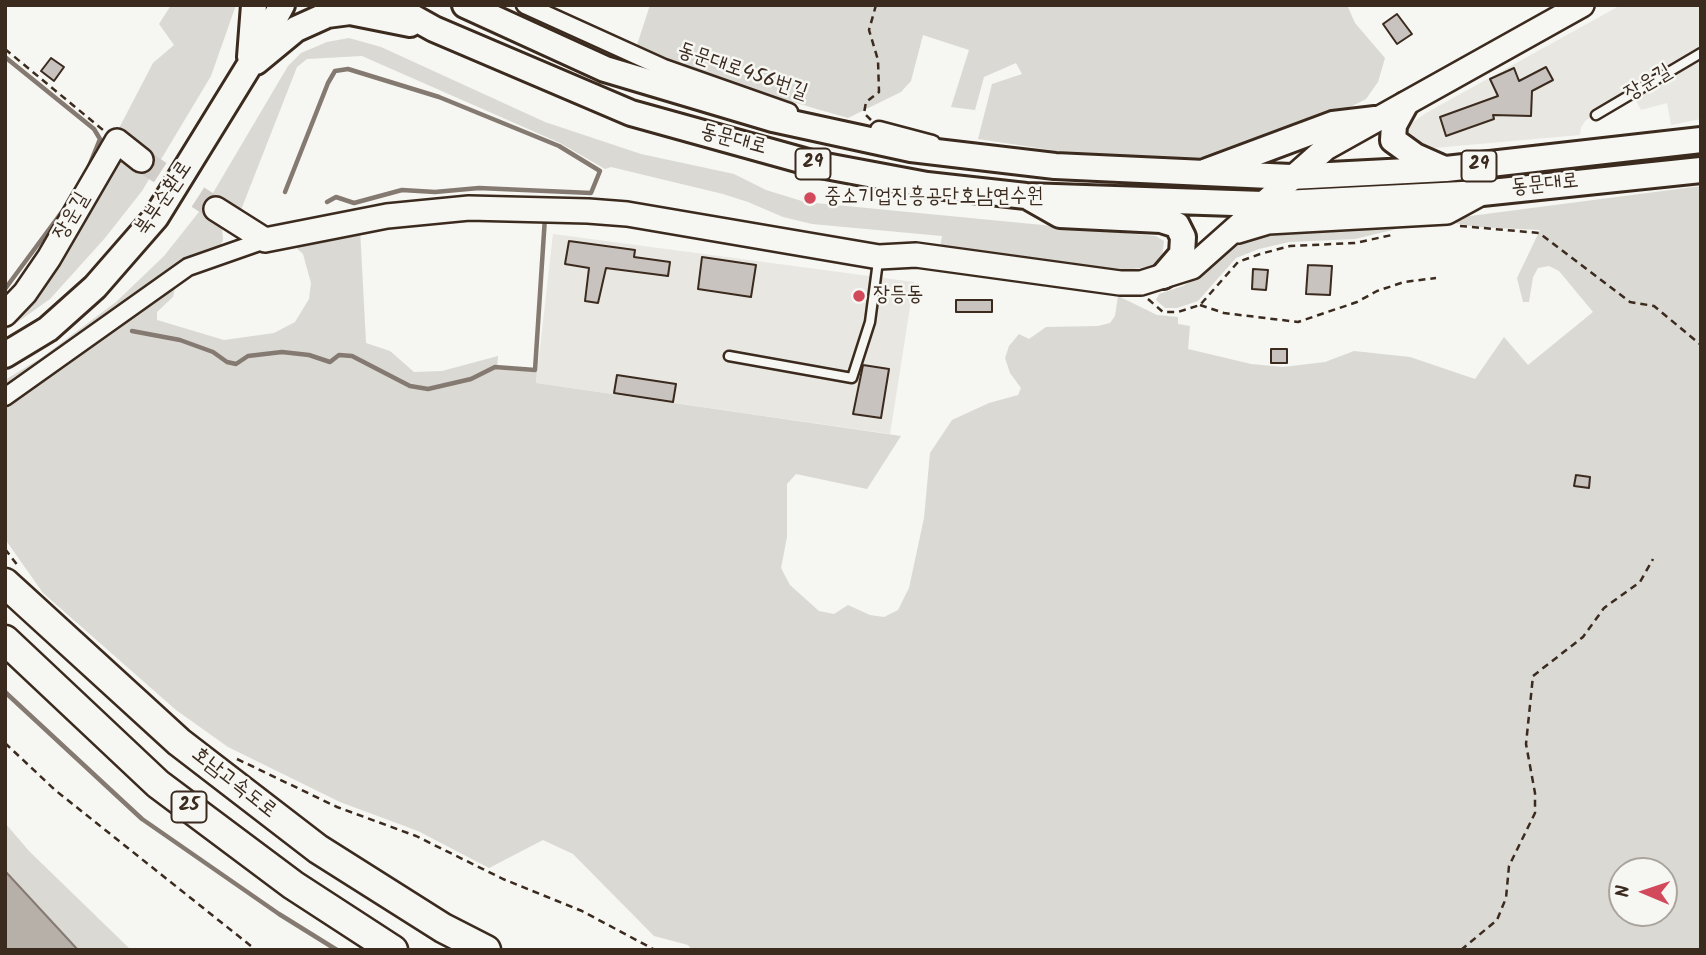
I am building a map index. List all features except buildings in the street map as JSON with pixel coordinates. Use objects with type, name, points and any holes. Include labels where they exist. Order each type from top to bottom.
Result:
[{"type":"highway","name":"호남고속도로","points":[[12,575],[179,743],[296,833],[443,928],[486,950]]},
{"type":"highway","name":"호남고속도로","points":[[5,640],[158,784],[293,885],[393,950]]},
{"type":"main road","points":[[249,66],[254,5]]},
{"type":"main road","name":"북부순환로","points":[[5,355],[48,328],[119,264],[156,217],[249,66],[282,5]]},
{"type":"main road","name":"동문대로","points":[[391,5],[434,29],[608,104],[815,164],[927,185],[1026,196],[1263,204],[1482,193],[1701,170]]},
{"type":"main road","name":"동문대로","points":[[465,5],[621,74],[773,119],[911,149],[1055,166],[1196,175],[1291,177],[1446,169],[1701,140]]},
{"type":"main road","points":[[249,66],[296,29],[327,15],[360,14],[434,29]]},
{"type":"main road","points":[[1405,105],[1394,125],[1394,140],[1415,156],[1446,169]]},
{"type":"main road","points":[[1196,175],[1333,124],[1375,119]]},
{"type":"main road","points":[[1026,196],[1060,215],[1161,220],[1177,225],[1183,237],[1182,254],[1152,279]]},
{"type":"street","name":"동문대로456번길","points":[[526,5],[664,68],[803,117],[913,137],[954,153]]},
{"type":"street","points":[[5,397],[50,368],[126,309],[188,267],[265,240],[387,216],[491,206],[626,214],[879,257],[916,255],[1120,283],[1152,279],[1192,267],[1326,148],[1582,5]]},
{"type":"street","points":[[117,141],[141,160]]},
{"type":"street","name":"장운길","points":[[5,314],[25,293],[50,258],[117,141]]},
{"type":"street","points":[[1228,235],[1268,222],[1447,212],[1482,193]]},
{"type":"street","points":[[216,209],[265,240]]},
{"type":"lane","name":"장운길","points":[[1596,115],[1701,53]]},
{"type":"lane","points":[[729,356],[852,378],[870,322],[879,257]]},
{"type":"path","points":[[876,5],[869,30],[877,60],[878,92],[866,102],[864,113],[881,131]]},
{"type":"path","points":[[5,49],[117,141]]},
{"type":"path","points":[[1454,225],[1502,232],[1539,233],[1630,302],[1654,306],[1701,345]]},
{"type":"path","points":[[1152,279],[1150,303],[1163,312],[1178,312],[1200,305],[1238,262],[1260,254],[1290,246],[1355,243],[1396,234]]},
{"type":"path","points":[[1200,305],[1224,313],[1298,322],[1357,302],[1377,291],[1404,282],[1436,278]]},
{"type":"path","points":[[5,549],[12,575]]},
{"type":"path","points":[[1461,950],[1497,920],[1506,898],[1509,866],[1535,813],[1535,793],[1526,744],[1533,676],[1583,636],[1604,608],[1640,582],[1653,559]]},
{"type":"path","points":[[5,743],[55,790],[256,950]]},
{"type":"path","points":[[236,758],[337,807],[416,836],[503,879],[582,911],[655,950]]},
{"type":"shaded area","points":[[171,5],[236,5],[211,76],[142,191],[105,238],[50,299],[5,331],[5,319],[113,165],[121,159],[129,162],[116,134],[153,63],[174,45],[159,24]]},
{"type":"shaded area","points":[[650,5],[1347,5],[1355,23],[1385,58],[1378,82],[1366,99],[1290,138],[1196,161],[1124,161],[978,139],[992,84],[1022,74],[1016,63],[984,77],[975,110],[951,107],[969,50],[923,35],[911,81],[901,92],[848,118],[720,81],[636,48]]},
{"type":"shaded area","points":[[1621,5],[1701,5],[1701,119],[1671,125],[1667,103],[1641,110],[1634,97],[1586,120],[1580,135],[1422,149],[1403,141],[1406,127],[1426,113]]},
{"type":"shaded area","points":[[349,38],[381,47],[545,122],[641,154],[734,174],[766,190],[805,202],[1156,236],[1164,241],[1162,257],[1154,266],[1125,270],[940,248],[942,236],[812,224],[783,217],[723,194],[611,167],[605,169],[560,143],[362,56],[307,59],[297,67],[239,215],[209,214],[222,228],[223,240],[218,250],[5,389],[5,380],[41,358],[116,302],[164,256],[210,198],[288,66],[301,53],[327,42]]},
{"type":"shaded area","points":[[1701,186],[1701,950],[692,950],[688,945],[654,936],[573,854],[543,840],[489,868],[418,831],[340,802],[228,747],[176,710],[43,593],[5,539],[5,401],[177,280],[173,297],[157,312],[157,320],[224,340],[274,333],[295,322],[309,299],[311,283],[303,254],[291,243],[360,228],[366,343],[390,351],[414,372],[442,371],[498,356],[497,369],[537,372],[536,383],[901,436],[867,489],[796,474],[787,484],[787,537],[781,568],[790,585],[819,611],[834,614],[848,605],[870,615],[884,617],[898,610],[909,588],[924,518],[930,453],[952,420],[989,403],[1018,395],[1021,388],[1010,373],[1005,358],[1009,346],[1019,334],[1029,339],[1046,327],[1098,326],[1110,323],[1115,316],[1118,296],[1157,315],[1178,317],[1178,324],[1190,326],[1188,349],[1251,364],[1283,367],[1325,362],[1354,351],[1410,357],[1475,379],[1504,337],[1528,365],[1593,312],[1559,271],[1549,266],[1538,268],[1533,277],[1529,302],[1523,302],[1517,278],[1540,230],[1476,227],[1455,223],[1455,218]]},
{"type":"shaded area","points":[[1408,221],[1409,226],[1355,239],[1289,242],[1259,249],[1236,258],[1198,301],[1177,308],[1165,308],[1156,300],[1159,294],[1183,286],[1204,273],[1242,241],[1269,230]]},
{"type":"shaded area","points":[[553,234],[914,282],[890,434],[536,383]]},
{"type":"shaded area","points":[[5,823],[29,851],[131,950],[78,950],[5,871]]},
{"type":"shaded area","points":[[5,871],[78,950],[5,950]]},
{"type":"waterway","points":[[5,57],[94,129],[100,139],[87,171]]},
{"type":"waterway","points":[[285,192],[328,83],[335,71],[348,69],[439,97],[559,146],[600,171],[591,193],[479,188],[435,192],[402,190],[354,203],[336,197],[327,202]]},
{"type":"waterway","points":[[5,289],[67,205]]},
{"type":"waterway","points":[[132,331],[180,340],[236,364],[248,356],[282,352],[309,355],[330,362],[339,355],[352,356],[410,386],[428,389],[471,379],[495,367],[535,370],[545,217]]},
{"type":"waterway","points":[[5,692],[142,819],[279,914],[337,950]]},
{"type":"tunnel","points":[[141,160],[216,209]]},
{"type":"place","name":"중소기업진흥공단호남연수원","points":[[810,198]]},
{"type":"place","name":"장등동","points":[[859,296]]}]
